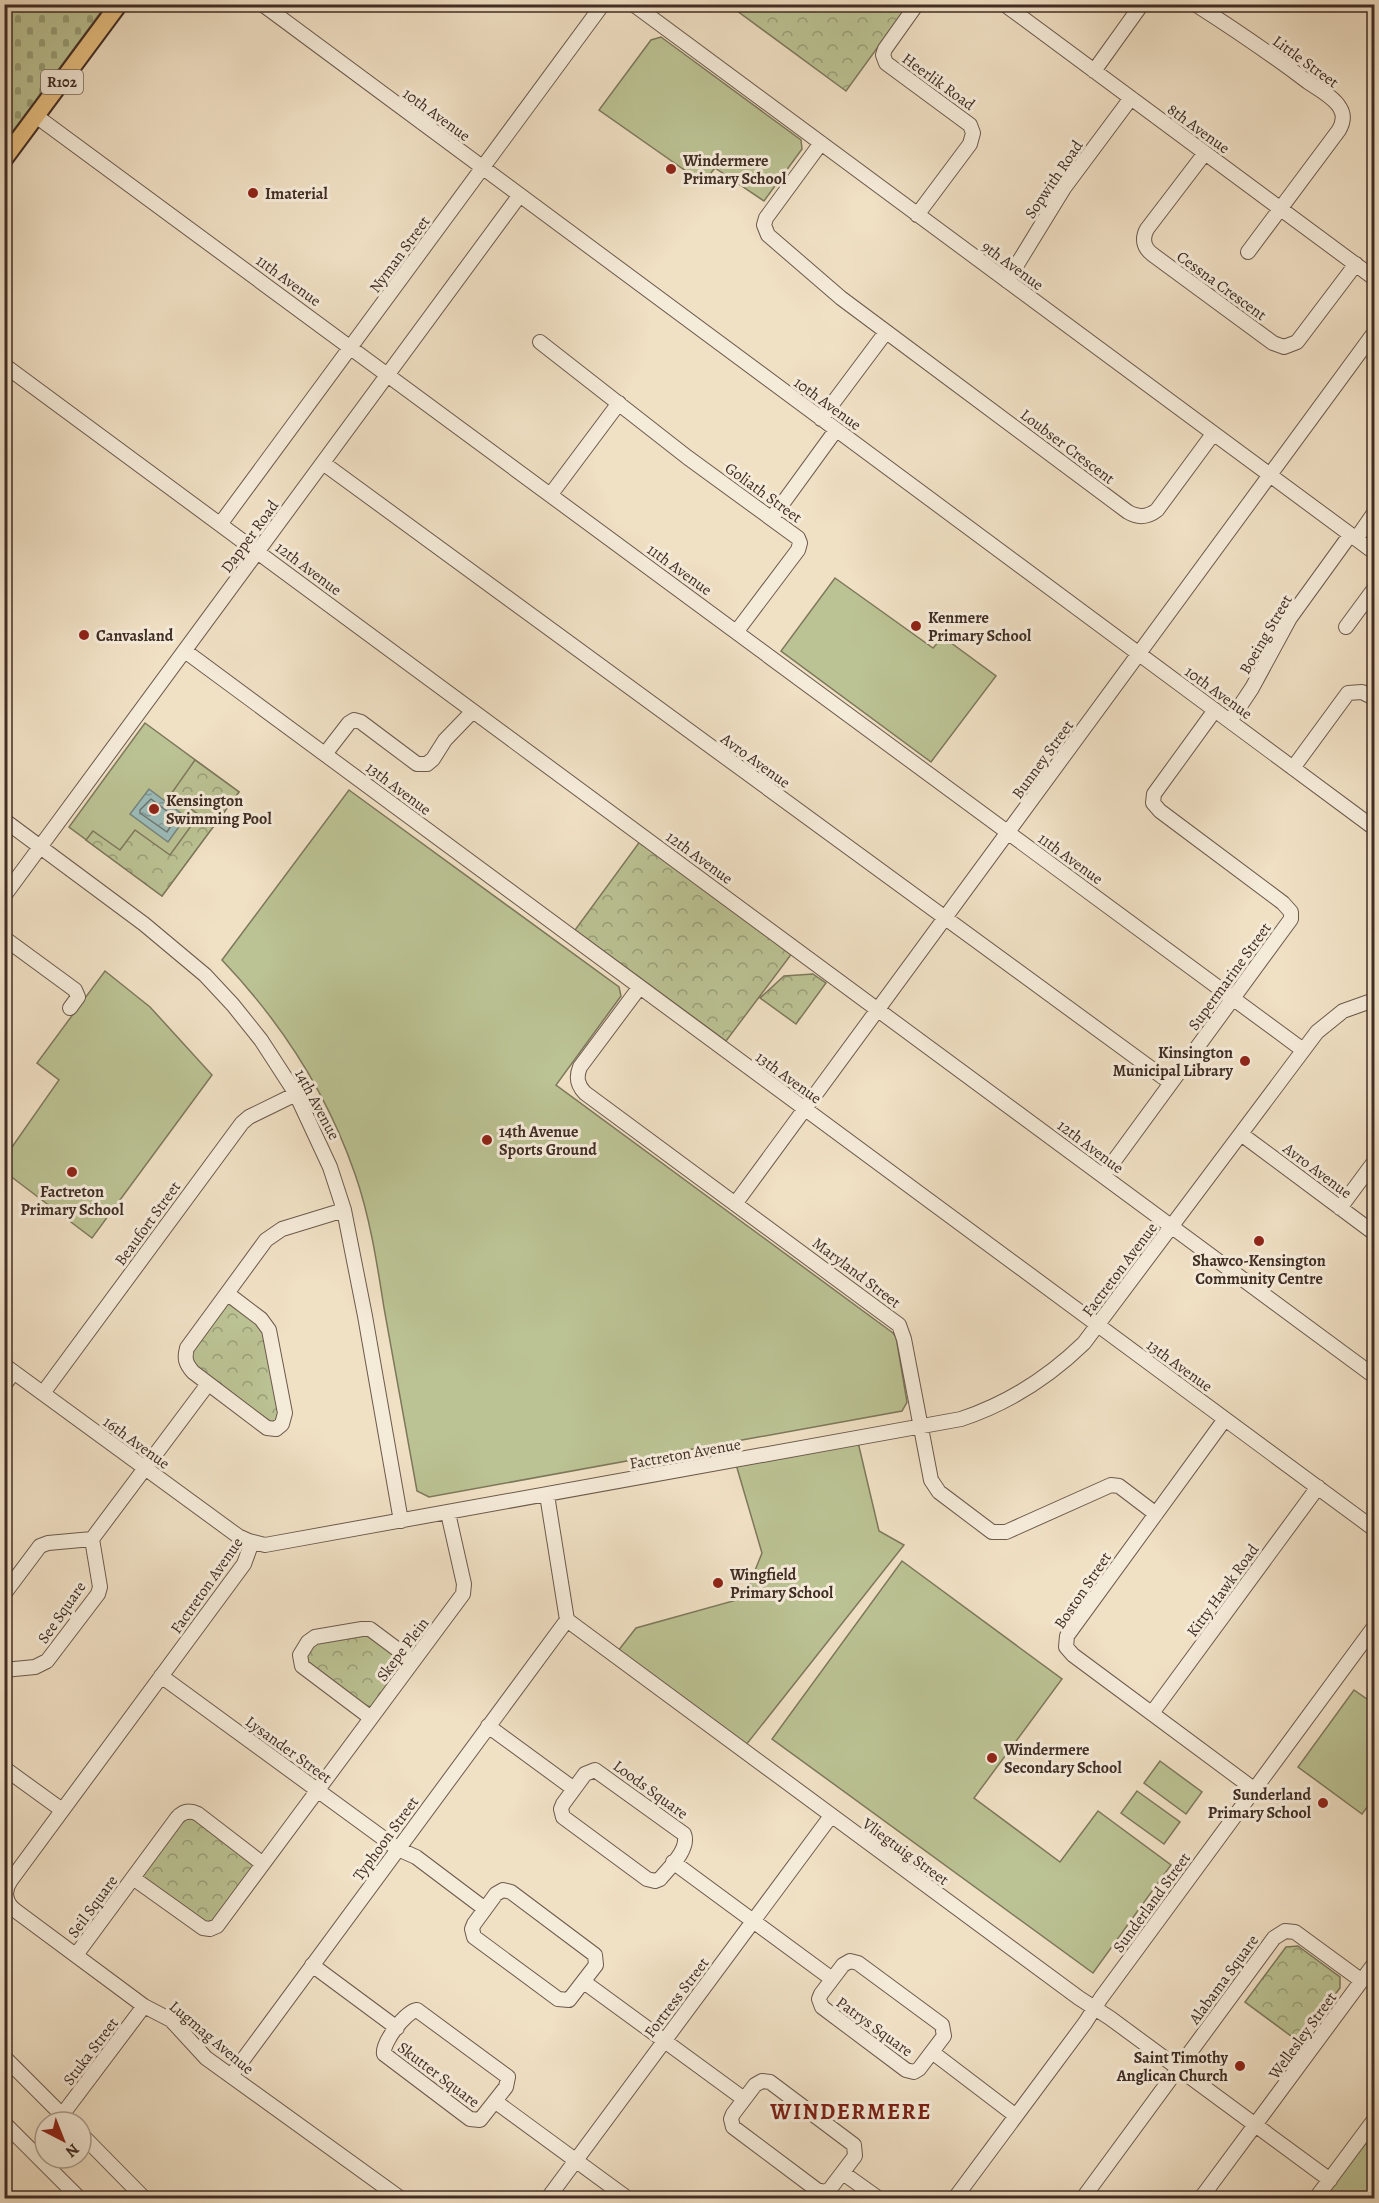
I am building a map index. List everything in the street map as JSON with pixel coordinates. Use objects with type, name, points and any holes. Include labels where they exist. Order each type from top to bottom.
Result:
[{"type":"main road","name":"R102","points":[[4,159],[119,4]]},
{"type":"street","name":"10th Avenue","points":[[262,4],[1374,828]]},
{"type":"street","name":"Nyman Street","points":[[220,523],[603,4]]},
{"type":"street","name":"9th Avenue","points":[[633,4],[1374,552]]},
{"type":"street","name":"Heerlik Road","points":[[917,4],[885,49],[883,58],[886,63],[966,122],[972,129],[973,137],[917,215]]},
{"type":"street","name":"8th Avenue","points":[[1004,4],[1374,278]]},
{"type":"street","points":[[1094,71],[1142,4]]},
{"type":"street","name":"Little Street","points":[[1195,4],[1239,32],[1333,100],[1342,112],[1343,122],[1339,130],[1248,252]]},
{"type":"street","name":"Sopwith Road","points":[[1006,281],[1064,188],[1131,98]]},
{"type":"street","name":"11th Avenue","points":[[36,116],[1304,1050]]},
{"type":"street","name":"Loubser Crescent","points":[[821,143],[768,215],[765,229],[771,238],[841,298],[886,332],[1136,516],[1149,515],[1157,510],[1213,434]]},
{"type":"street","name":"Cessna Crescent","points":[[1205,153],[1147,229],[1144,242],[1152,254],[1226,309],[1273,343],[1288,346],[1300,339],[1356,264]]},
{"type":"street","name":"Dapper Road","points":[[4,896],[519,196]]},
{"type":"street","points":[[821,419],[886,332]]},
{"type":"street","name":"Bunney Street","points":[[735,1204],[1374,333]]},
{"type":"street","name":"Goliath Street","points":[[540,342],[687,457],[800,540],[800,547],[737,631]]},
{"type":"street","name":"12th Avenue","points":[[4,365],[1374,1376]]},
{"type":"street","points":[[551,494],[619,403]]},
{"type":"street","points":[[772,518],[837,430]]},
{"type":"street","name":"Avro Avenue","points":[[323,463],[1171,1083]]},
{"type":"street","name":"Boeing Street","points":[[1230,721],[1252,688],[1290,618],[1374,513]]},
{"type":"street","points":[[1346,627],[1374,589]]},
{"type":"street","name":"13th Avenue","points":[[185,651],[1374,1529]]},
{"type":"street","points":[[1293,768],[1348,693],[1362,692],[1374,698]]},
{"type":"street","name":"Supermarine Street","points":[[1103,1176],[1291,919],[1290,912],[1283,903],[1160,811],[1153,802],[1152,798],[1215,710]]},
{"type":"street","points":[[325,754],[348,723],[354,720],[361,722],[417,764],[427,764],[445,740],[473,711]]},
{"type":"street","name":"14th Avenue","points":[[4,820],[144,924],[205,975],[261,1040],[296,1094],[330,1167],[344,1210],[401,1521]]},
{"type":"street","points":[[4,938],[75,990],[78,997],[70,1008]]},
{"type":"street","name":"Maryland Street","points":[[639,987],[580,1067],[578,1076],[580,1086],[585,1093],[899,1325],[904,1338],[920,1427],[934,1487],[992,1532],[1006,1532],[1111,1485],[1119,1486],[1156,1514]]},
{"type":"street","name":"Factreton Avenue","points":[[7,1899],[8,1884],[244,1564],[252,1542],[270,1545],[448,1513],[920,1427],[961,1419],[986,1410],[1038,1382],[1070,1356],[1098,1325],[1317,1032],[1329,1020],[1358,1004],[1374,1000]]},
{"type":"street","name":"Beaufort Street","points":[[43,1393],[242,1123],[249,1117],[296,1094]]},
{"type":"street","name":"Avro Avenue","points":[[1241,1134],[1374,1233]]},
{"type":"street","points":[[1340,1208],[1374,1162]]},
{"type":"street","points":[[228,1294],[261,1319],[269,1330],[285,1413],[282,1424],[276,1429],[267,1428],[208,1384],[188,1366],[185,1356],[187,1348],[266,1240],[282,1229],[344,1210]]},
{"type":"street","points":[[4,1385],[9,1368]]},
{"type":"street","name":"16th Avenue","points":[[9,1368],[238,1536],[252,1542]]},
{"type":"street","points":[[4,1594],[40,1546],[48,1543],[92,1539],[208,1384]]},
{"type":"street","name":"Boston Street","points":[[1225,1419],[1067,1636],[1066,1647],[1073,1655],[1254,1790]]},
{"type":"street","name":"Kitty Hawk Road","points":[[1152,1713],[1318,1487]]},
{"type":"street","points":[[547,1495],[567,1620]]},
{"type":"street","name":"Skepe Plein","points":[[317,1791],[464,1591],[448,1513]]},
{"type":"street","name":"See Square","points":[[4,1670],[35,1667],[47,1661],[98,1594],[100,1587],[92,1539]]},
{"type":"street","name":"Typhoon Street","points":[[231,2076],[567,1620]]},
{"type":"street","name":"Vliegtuig Street","points":[[567,1620],[831,1816],[1330,2180]]},
{"type":"street","name":"Sunderland Street","points":[[955,2199],[1374,1627]]},
{"type":"street","points":[[371,1718],[302,1666],[300,1655],[308,1642],[318,1636],[366,1629],[373,1631],[413,1661]]},
{"type":"street","name":"Lysander Street","points":[[161,1676],[317,1791],[398,1849],[416,1857],[485,1909]]},
{"type":"street","points":[[488,1726],[574,1789]]},
{"type":"street","points":[[4,1768],[62,1810]]},
{"type":"street","name":"Loods Square","points":[[592,1770],[600,1772],[684,1834],[685,1845],[660,1879],[650,1881],[563,1817],[561,1809],[574,1789],[585,1774],[592,1770]]},
{"type":"street","name":"Seil Square","points":[[133,1878],[203,1928],[210,1929],[219,1923],[317,1791]]},
{"type":"street","name":"Seil Square","points":[[76,1955],[177,1818],[188,1812],[198,1814],[263,1864]]},
{"type":"street","name":"Fortress Street","points":[[548,2199],[831,1816]]},
{"type":"street","points":[[673,1862],[753,1921]]},
{"type":"street","points":[[508,1891],[593,1953],[597,1960],[596,1965],[584,1982],[571,1999],[561,2001],[476,1939],[472,1932],[473,1926],[498,1892],[508,1891]]},
{"type":"street","name":"Lugmag Avenue","points":[[7,1899],[16,1911],[144,2006],[171,2020],[194,2046],[381,2193],[400,2199]]},
{"type":"street","name":"Patrys Square","points":[[753,1921],[832,1979]]},
{"type":"street","name":"Alabama Square","points":[[1179,2068],[1274,1938],[1285,1931],[1295,1932],[1362,1981]]},
{"type":"street","name":"Patrys Square","points":[[856,1961],[942,2025],[944,2036],[932,2052],[914,2072],[906,2070],[822,2007],[820,1997],[845,1963],[856,1961]]},
{"type":"street","name":"Wellesley Street","points":[[1201,2199],[1374,1964]]},
{"type":"street","name":"Skutter Square","points":[[312,1965],[397,2028]]},
{"type":"street","points":[[584,1982],[744,2099]]},
{"type":"street","name":"Stuka Street","points":[[71,2110],[144,2006]]},
{"type":"street","name":"Skutter Square","points":[[420,2011],[504,2072],[508,2077],[508,2085],[496,2102],[483,2119],[472,2120],[388,2059],[384,2046],[409,2012],[420,2011]]},
{"type":"street","name":"Patrys Square","points":[[932,2052],[1016,2116]]},
{"type":"street","points":[[4,2057],[56,2110]]},
{"type":"street","points":[[1083,2199],[1179,2068]]},
{"type":"street","points":[[767,2081],[855,2147],[855,2156],[830,2189],[822,2192],[733,2127],[732,2117],[744,2099],[757,2083],[767,2081]]},
{"type":"street","name":"Skutter Square","points":[[496,2102],[627,2199]]},
{"type":"street","points":[[1316,2199],[1374,2120]]},
{"type":"street","points":[[4,2123],[79,2199]]},
{"type":"street","points":[[93,2146],[144,2199]]},
{"type":"street","points":[[843,2173],[878,2199]]},
{"type":"green space","points":[[903,4],[907,7],[846,91],[729,5]]},
{"type":"green space","points":[[4,5],[106,5],[5,142]]},
{"type":"green space","points":[[661,37],[801,140],[802,149],[764,201],[715,168],[703,183],[599,110],[651,40]]},
{"type":"green space","points":[[835,578],[933,648],[943,637],[996,676],[931,762],[781,651]]},
{"type":"green space","name":"Kensington Swimming Pool","points":[[145,723],[239,792],[162,896],[69,827]]},
{"type":"green space","points":[[195,760],[239,792],[162,896],[86,840],[93,831],[120,850],[135,830],[170,855],[199,815],[171,794]]},
{"type":"green space","name":"14th Avenue Sports Ground","points":[[349,790],[619,987],[621,996],[556,1085],[893,1333],[896,1337],[907,1402],[902,1411],[429,1497],[417,1491],[372,1240],[365,1207],[344,1144],[316,1087],[283,1034],[264,1008],[222,960]]},
{"type":"green space","points":[[641,840],[793,952],[726,1041],[575,930]]},
{"type":"green space","name":"Factreton Primary School","points":[[105,971],[150,1007],[212,1075],[92,1238],[5,1172],[5,1157],[59,1080],[37,1063]]},
{"type":"green space","points":[[813,974],[826,983],[796,1024],[760,998],[784,976]]},
{"type":"green space","points":[[228,1303],[232,1303],[264,1325],[280,1420],[269,1423],[195,1369],[190,1352]]},
{"type":"green space","points":[[857,1438],[879,1531],[904,1545],[742,1750],[614,1656],[636,1628],[744,1598],[762,1553],[735,1461]]},
{"type":"green space","name":"Windermere Secondary School","points":[[902,1561],[1062,1679],[974,1798],[1060,1862],[1098,1811],[1171,1865],[1093,1973],[772,1739]]},
{"type":"green space","points":[[365,1633],[404,1662],[404,1666],[372,1707],[366,1708],[307,1665],[305,1654],[311,1644]]},
{"type":"green space","points":[[1354,1690],[1374,1704],[1374,1798],[1362,1814],[1298,1767]]},
{"type":"green space","points":[[1160,1761],[1202,1792],[1186,1814],[1144,1783]]},
{"type":"green space","points":[[1137,1791],[1180,1822],[1164,1844],[1121,1813]]},
{"type":"green space","points":[[191,1816],[251,1858],[255,1867],[210,1925],[143,1879],[142,1875],[180,1820]]},
{"type":"green space","points":[[1298,1946],[1340,1977],[1340,1988],[1299,2042],[1245,2002],[1286,1947]]},
{"type":"green space","points":[[1374,2128],[1374,2198],[1323,2198]]},
{"type":"water","points":[[149,789],[186,817],[168,842],[130,814]]},
{"type":"place","name":"Windermere Primary School","points":[[671,169]]},
{"type":"place","name":"Imaterial","points":[[253,193]]},
{"type":"place","name":"Kenmere Primary School","points":[[916,626]]},
{"type":"place","name":"Canvasland","points":[[84,635]]},
{"type":"place","name":"Kensington Swimming Pool","points":[[154,809]]},
{"type":"place","name":"Kinsington Municipal Library","points":[[1245,1061]]},
{"type":"place","name":"14th Avenue Sports Ground","points":[[487,1140]]},
{"type":"place","name":"Factreton Primary School","points":[[72,1172]]},
{"type":"place","name":"Shawco-Kensington Community Centre","points":[[1259,1241]]},
{"type":"place","name":"Wingfield Primary School","points":[[718,1583]]},
{"type":"place","name":"Windermere Secondary School","points":[[992,1758]]},
{"type":"place","name":"Sunderland Primary School","points":[[1323,1803]]},
{"type":"place","name":"Saint Timothy Anglican Church","points":[[1240,2066]]},
{"type":"district","name":"WINDERMERE","points":[[851,2111]]}]
